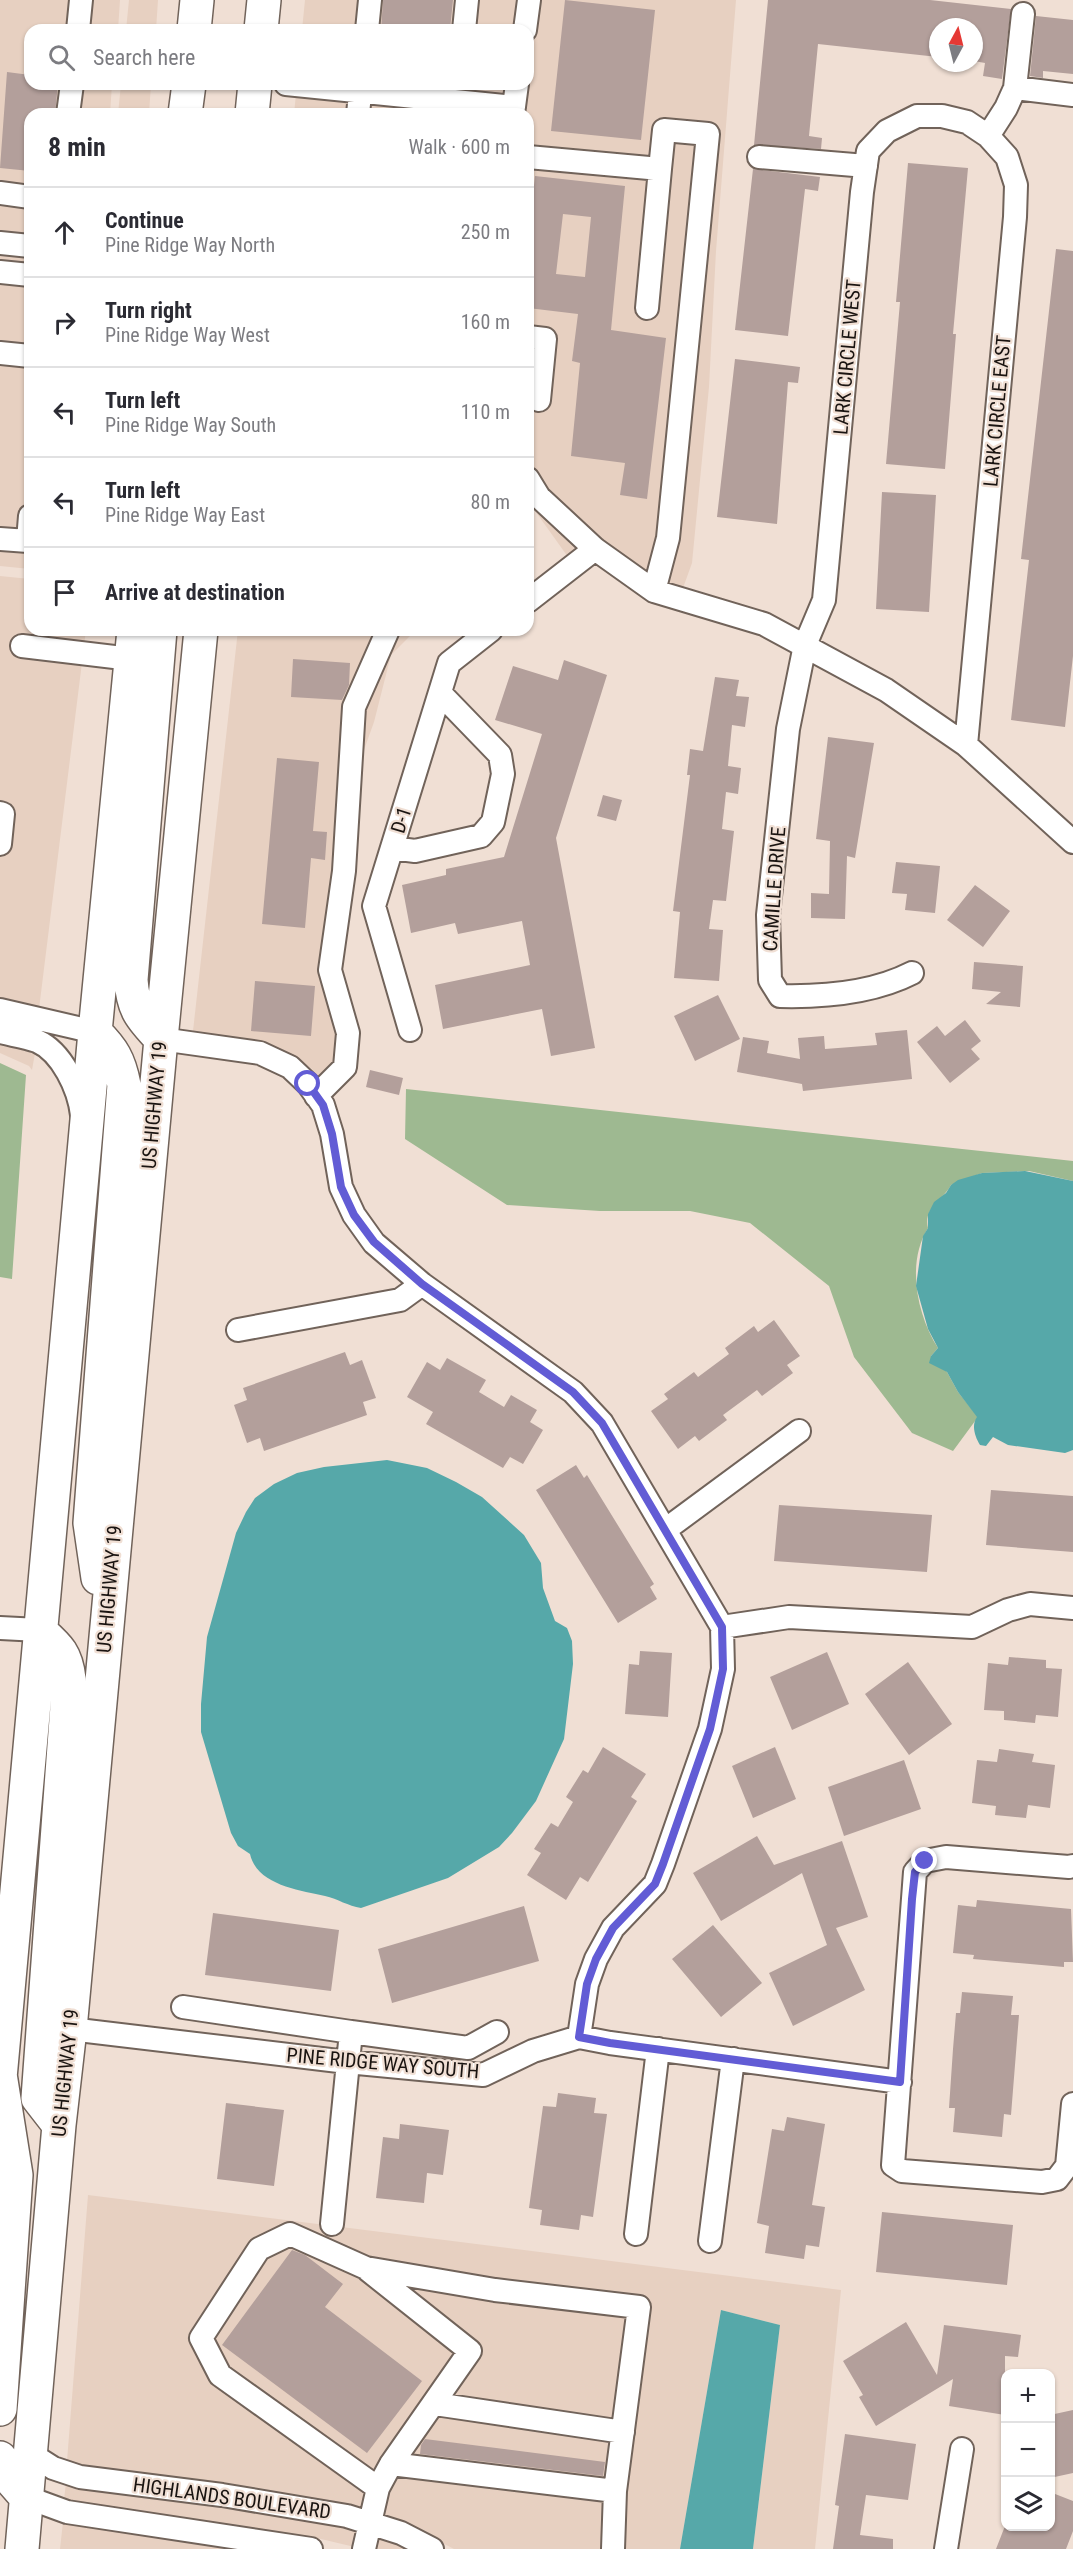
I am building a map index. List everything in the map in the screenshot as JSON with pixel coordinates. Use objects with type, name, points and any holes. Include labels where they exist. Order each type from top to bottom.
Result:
[{"type":"highway","points":[[195,24],[197,0]]},
{"type":"highway","points":[[262,24],[264,0]]},
{"type":"highway","points":[[187,108],[188,90]]},
{"type":"highway","points":[[253,108],[254,90]]},
{"type":"highway","points":[[160,636],[131,980],[132,1000],[141,1019],[161,1039]]},
{"type":"highway","points":[[175,636],[171,678],[184,793]]},
{"type":"highway","name":"US HIGHWAY 19","points":[[15,2456],[70,2029],[200,636]]},
{"type":"highway","points":[[0,2409],[16,2175],[1,2067],[8,1908],[39,1630],[133,644]]},
{"type":"highway","points":[[95,1032],[119,1061],[124,1084],[90,1523],[106,1628]]},
{"type":"highway","points":[[39,1630],[59,1647],[67,1661],[69,1679],[38,2098],[59,2125]]},
{"type":"highway","points":[[15,2456],[7,2475],[26,2497],[22,2549]]},
{"type":"street","points":[[79,24],[81,0]]},
{"type":"street","points":[[367,24],[370,0]]},
{"type":"street","points":[[465,24],[467,0]]},
{"type":"street","points":[[526,24],[529,0]]},
{"type":"street","points":[[988,136],[1006,108],[1015,88],[1023,14]]},
{"type":"street","points":[[1015,88],[1073,95]]},
{"type":"street","points":[[70,108],[71,90]]},
{"type":"street","points":[[359,108],[361,90]]},
{"type":"street","points":[[410,90],[459,93],[504,108]]},
{"type":"street","points":[[513,108],[516,90]]},
{"type":"street","name":"LARK CIRCLE WEST","points":[[805,645],[824,600],[868,151],[887,131],[918,116],[942,116]]},
{"type":"street","name":"LARK CIRCLE EAST","points":[[942,116],[967,122],[988,136],[1007,157],[1016,184],[1015,216],[966,745]]},
{"type":"street","points":[[647,308],[664,130],[708,134],[668,538],[654,591]]},
{"type":"street","points":[[759,157],[866,166]]},
{"type":"street","points":[[534,158],[660,169]]},
{"type":"street","points":[[0,193],[24,196]]},
{"type":"street","points":[[0,243],[24,245]]},
{"type":"street","points":[[0,272],[24,274]]},
{"type":"street","points":[[534,338],[545,339],[539,400]]},
{"type":"street","points":[[0,353],[24,355]]},
{"type":"street","points":[[534,488],[539,497],[595,549],[654,591],[764,624],[886,690],[966,745],[1073,842]]},
{"type":"street","points":[[0,539],[24,541]]},
{"type":"street","points":[[534,596],[595,549]]},
{"type":"street","points":[[316,1096],[345,1067],[348,1033],[330,970],[344,872],[354,707],[385,636]]},
{"type":"street","name":"D-1","points":[[410,1030],[374,906],[449,663],[483,636]]},
{"type":"street","points":[[22,646],[133,644]]},
{"type":"street","name":"CAMILLE DRIVE","points":[[805,645],[788,729],[768,915],[770,980],[780,996],[810,997],[891,984],[912,974]]},
{"type":"street","points":[[392,848],[415,851],[481,836],[493,822],[503,774],[500,755],[440,693]]},
{"type":"street","points":[[0,844],[2,814]]},
{"type":"street","points":[[0,1010],[95,1032]]},
{"type":"street","points":[[0,1032],[37,1041],[54,1053],[72,1080],[81,1109],[84,1142]]},
{"type":"street","points":[[161,1039],[260,1053],[290,1067],[323,1105],[332,1134],[341,1187],[354,1215],[374,1242],[422,1284],[573,1392],[602,1423],[722,1627],[723,1669],[710,1729],[675,1830],[655,1884],[613,1928],[596,1959],[587,1984],[579,2037]]},
{"type":"street","points":[[238,1330],[400,1300],[422,1284]]},
{"type":"street","points":[[665,1530],[799,1431]]},
{"type":"street","points":[[722,1627],[789,1617],[972,1627],[1008,1610],[1030,1604],[1073,1608]]},
{"type":"street","points":[[1,1626],[39,1630]]},
{"type":"street","points":[[1073,1866],[1069,1868],[946,1857],[925,1861],[915,1872],[893,2165],[902,2171],[1042,2182],[1057,2179],[1067,2166],[1073,2104]]},
{"type":"street","points":[[183,2007],[468,2048],[497,2032]]},
{"type":"street","name":"PINE RIDGE WAY SOUTH","points":[[70,2029],[347,2062],[483,2075],[533,2051],[579,2037],[900,2082]]},
{"type":"street","points":[[332,2224],[351,2032]]},
{"type":"street","points":[[636,2234],[658,2049]]},
{"type":"street","points":[[710,2241],[733,2059]]},
{"type":"street","points":[[378,2488],[220,2375],[201,2338],[259,2249],[290,2234],[366,2268],[495,2290],[639,2307],[615,2492],[613,2549]]},
{"type":"street","points":[[364,2549],[378,2488],[391,2464],[470,2351],[366,2268]]},
{"type":"street","points":[[435,2404],[623,2432]]},
{"type":"street","points":[[946,2549],[962,2449]]},
{"type":"street","name":"HIGHLANDS BOULEVARD","points":[[15,2456],[80,2477],[233,2497],[347,2516],[401,2533],[432,2549]]},
{"type":"street","points":[[391,2464],[615,2492]]},
{"type":"street","name":"HIGHLANDS BOULEVARD","points":[[26,2497],[67,2512],[311,2549]]},
{"type":"shaded area","points":[[0,0],[120,0],[118,24],[24,24],[24,90],[112,90],[110,108],[24,108],[24,568],[0,566]]},
{"type":"shaded area","points":[[129,0],[158,0],[156,24],[127,24]]},
{"type":"shaded area","points":[[305,0],[736,0],[716,251],[709,387],[692,563],[683,588],[658,580],[602,541],[598,534],[596,535],[547,489],[534,468],[534,108],[295,108],[296,90],[534,90],[534,24],[303,24]]},
{"type":"shaded area","points":[[120,90],[151,90],[149,108],[119,108]]},
{"type":"shaded area","points":[[534,504],[579,548],[568,557],[534,509]]},
{"type":"shaded area","points":[[0,576],[24,578],[24,636],[85,636],[38,1017],[0,1010]]},
{"type":"shaded area","points":[[237,636],[410,636],[391,655],[374,722],[355,775],[333,944],[358,1068],[330,1097],[312,1069],[296,1058],[261,1042],[193,1031]]},
{"type":"shaded area","points":[[0,1032],[37,1042],[32,1070],[29,1066],[0,1053]]},
{"type":"shaded area","points":[[88,2195],[841,2290],[815,2549],[753,2549],[780,2325],[721,2310],[680,2549],[454,2549],[404,2523],[373,2511],[224,2484],[82,2466],[67,2461]]},
{"type":"shaded area","points":[[66,2483],[79,2488],[323,2522],[367,2532],[409,2549],[363,2549],[321,2539],[69,2501],[64,2499]]},
{"type":"shaded area","points":[[63,2522],[167,2538],[230,2549],[60,2549]]},
{"type":"green space","points":[[0,1063],[26,1075],[12,1279],[0,1277]]},
{"type":"green space","points":[[406,1089],[1073,1161],[1073,1181],[1029,1171],[982,1173],[951,1185],[928,1215],[928,1228],[917,1257],[916,1273],[924,1320],[938,1348],[931,1356],[947,1372],[958,1392],[978,1417],[953,1451],[912,1433],[854,1357],[829,1286],[750,1223],[690,1211],[600,1211],[507,1205],[405,1139]]},
{"type":"water","points":[[1025,1171],[1073,1181],[1073,1450],[1065,1453],[1008,1445],[993,1437],[986,1446],[980,1445],[974,1431],[977,1417],[958,1392],[947,1372],[929,1363],[931,1356],[938,1348],[928,1329],[916,1286],[923,1236],[928,1228],[928,1214],[934,1202],[958,1180],[982,1173]]},
{"type":"water","points":[[387,1460],[427,1468],[456,1482],[482,1497],[524,1535],[541,1563],[543,1588],[555,1621],[567,1628],[572,1641],[573,1664],[564,1739],[536,1801],[512,1833],[499,1847],[448,1878],[361,1908],[330,1897],[292,1888],[270,1879],[261,1873],[250,1854],[238,1846],[231,1833],[201,1732],[201,1704],[207,1637],[236,1533],[255,1498],[274,1484],[297,1473],[324,1467]]},
{"type":"water","points":[[721,2310],[780,2325],[753,2549],[680,2549]]},
{"type":"building","points":[[383,0],[453,0],[451,24],[381,24]]},
{"type":"building","points":[[565,0],[655,10],[641,140],[551,131]]},
{"type":"building","points":[[768,0],[930,0],[1011,9],[1002,79],[983,76],[985,63],[983,63],[983,18],[929,18],[929,56],[818,44],[809,136],[822,138],[821,149],[754,145]]},
{"type":"building","points":[[1036,16],[1073,20],[1073,74],[1043,71],[1043,78],[1030,76]]},
{"type":"building","points":[[7,72],[24,74],[24,90],[57,90],[56,108],[24,108],[24,170],[0,168]]},
{"type":"building","points":[[908,163],[968,168],[953,334],[956,334],[945,469],[886,464],[900,302],[896,302]]},
{"type":"building","points":[[753,169],[820,177],[818,191],[805,189],[788,336],[735,330]]},
{"type":"building","points":[[535,176],[625,186],[611,330],[666,338],[647,499],[620,495],[625,463],[571,456],[580,363],[572,361],[578,314],[534,309]],"holes":[[[563,214],[591,217],[585,277],[556,274]]]},
{"type":"building","points":[[1056,249],[1073,251],[1073,656],[1065,727],[1011,720],[1029,560],[1021,559]]},
{"type":"building","points":[[735,359],[800,367],[798,383],[788,382],[777,524],[717,517]]},
{"type":"building","points":[[882,492],[936,495],[929,612],[876,609]]},
{"type":"building","points":[[293,659],[350,663],[349,685],[342,700],[291,697]]},
{"type":"building","points":[[564,660],[607,675],[556,838],[595,1048],[551,1056],[542,1009],[443,1029],[435,985],[530,965],[522,921],[458,934],[455,923],[411,933],[402,885],[446,875],[446,869],[504,857],[542,734],[495,720],[513,666],[558,680]]},
{"type":"building","points":[[715,677],[739,680],[736,696],[749,697],[745,727],[732,725],[728,766],[741,768],[738,794],[726,792],[722,829],[734,831],[726,901],[713,900],[709,929],[723,930],[719,981],[674,978],[680,912],[673,911],[690,775],[687,775],[690,749],[703,751]]},
{"type":"building","points":[[828,737],[874,743],[855,858],[847,856],[845,919],[811,918],[811,893],[829,894],[830,841],[816,839]]},
{"type":"building","points":[[277,758],[319,762],[313,831],[327,832],[325,860],[311,858],[305,928],[262,924]]},
{"type":"building","points":[[603,795],[622,800],[616,821],[597,816]]},
{"type":"building","points":[[896,862],[940,866],[935,913],[905,910],[907,894],[892,893]]},
{"type":"building","points":[[975,885],[1010,911],[983,947],[947,920]]},
{"type":"building","points":[[974,962],[1023,966],[1020,1007],[986,1004],[1001,992],[972,989]]},
{"type":"building","points":[[255,981],[315,986],[311,1036],[251,1031]]},
{"type":"building","points":[[718,995],[740,1039],[695,1061],[674,1016]]},
{"type":"building","points":[[965,1020],[981,1041],[971,1049],[980,1059],[950,1083],[917,1042],[937,1026],[945,1036]]},
{"type":"building","points":[[907,1030],[912,1079],[803,1091],[802,1084],[737,1072],[743,1037],[769,1041],[767,1053],[800,1059],[798,1038],[824,1036],[825,1049],[877,1045],[875,1033]]},
{"type":"building","points":[[370,1070],[403,1078],[399,1095],[366,1087]]},
{"type":"building","points":[[774,1320],[800,1356],[787,1365],[793,1373],[762,1396],[757,1390],[723,1415],[727,1420],[699,1441],[695,1436],[678,1449],[651,1411],[668,1399],[664,1394],[694,1372],[698,1377],[729,1354],[725,1348],[754,1326],[758,1332]]},
{"type":"building","points":[[345,1352],[350,1365],[362,1360],[376,1398],[363,1402],[367,1415],[264,1451],[260,1438],[247,1443],[234,1405],[247,1400],[243,1388]]},
{"type":"building","points":[[447,1358],[486,1380],[479,1392],[504,1407],[511,1395],[537,1410],[530,1422],[543,1430],[523,1464],[510,1457],[503,1468],[426,1424],[433,1412],[407,1397],[427,1362],[440,1370]]},
{"type":"building","points":[[576,1465],[584,1478],[587,1475],[654,1584],[650,1587],[657,1599],[618,1623],[536,1490]]},
{"type":"building","points":[[991,1490],[1073,1496],[1073,1552],[986,1545]]},
{"type":"building","points":[[779,1505],[932,1515],[927,1572],[774,1561]]},
{"type":"building","points":[[640,1651],[672,1653],[668,1717],[625,1714],[629,1664],[639,1665]]},
{"type":"building","points":[[827,1652],[849,1704],[792,1730],[770,1677]]},
{"type":"building","points":[[1009,1657],[1046,1660],[1046,1668],[1062,1669],[1058,1717],[1036,1715],[1035,1723],[1004,1720],[1004,1711],[984,1710],[988,1663],[1008,1665]]},
{"type":"building","points":[[908,1662],[952,1724],[909,1755],[865,1694]]},
{"type":"building","points":[[603,1747],[646,1774],[631,1797],[637,1801],[588,1882],[580,1877],[566,1900],[527,1875],[541,1853],[534,1849],[551,1823],[558,1827],[573,1802],[566,1797],[583,1770],[588,1773]]},
{"type":"building","points":[[775,1747],[796,1799],[753,1818],[732,1766]]},
{"type":"building","points":[[999,1749],[1034,1754],[1032,1762],[1055,1765],[1050,1808],[1028,1805],[1026,1818],[995,1815],[996,1806],[972,1803],[977,1760],[997,1762]]},
{"type":"building","points":[[904,1760],[921,1809],[844,1836],[828,1787]]},
{"type":"building","points":[[757,1836],[774,1865],[842,1841],[868,1917],[836,1928],[865,1990],[793,2026],[769,1973],[827,1945],[802,1873],[721,1921],[693,1873]]},
{"type":"building","points":[[977,1900],[1071,1909],[1073,1962],[1064,1962],[1064,1967],[973,1959],[974,1955],[953,1953],[958,1905],[976,1907]]},
{"type":"building","points":[[524,1906],[539,1961],[392,2003],[378,1949]]},
{"type":"building","points":[[213,1913],[339,1930],[331,1991],[205,1975]]},
{"type":"building","points":[[713,1925],[762,1983],[721,2017],[672,1959]]},
{"type":"building","points":[[962,1992],[1013,1996],[1011,2015],[1019,2015],[1011,2115],[1004,2114],[1002,2137],[953,2132],[955,2108],[949,2108],[956,2013],[960,2013]]},
{"type":"building","points":[[558,2093],[596,2098],[594,2113],[607,2114],[593,2217],[581,2215],[579,2230],[540,2225],[542,2210],[529,2208],[543,2106],[556,2107]]},
{"type":"building","points":[[226,2103],[284,2110],[274,2186],[217,2179]]},
{"type":"building","points":[[787,2117],[825,2124],[812,2205],[825,2207],[819,2247],[806,2245],[804,2259],[765,2253],[769,2226],[757,2223],[772,2129],[784,2131]]},
{"type":"building","points":[[400,2124],[449,2130],[443,2175],[427,2173],[424,2203],[376,2198],[383,2137],[399,2139]]},
{"type":"building","points":[[882,2212],[1013,2225],[1007,2285],[876,2272]]},
{"type":"building","points":[[292,2250],[305,2255],[343,2284],[325,2307],[422,2381],[367,2453],[222,2345]]},
{"type":"building","points":[[906,2322],[937,2375],[944,2325],[1021,2335],[1018,2357],[1005,2356],[1005,2369],[1001,2369],[1001,2414],[949,2406],[953,2379],[876,2426],[859,2397],[863,2395],[843,2361]]},
{"type":"building","points":[[1073,2410],[1073,2473],[1055,2477],[1055,2423],[1055,2414]]},
{"type":"building","points":[[845,2434],[916,2444],[908,2500],[866,2495],[860,2535],[893,2539],[893,2549],[833,2549],[839,2506],[835,2505]]},
{"type":"building","points":[[425,2439],[605,2462],[603,2476],[420,2454],[421,2445]]},
{"type":"building","points":[[1055,2494],[1073,2501],[1073,2531],[1066,2549],[996,2549],[1003,2531],[1055,2531]]},
{"type":"route","points":[[308,1084],[323,1105],[332,1134],[341,1187],[354,1215],[374,1242],[422,1284],[573,1392],[602,1423],[722,1627],[723,1669],[710,1729],[663,1864],[655,1884],[613,1928],[596,1959],[587,1984],[579,2037],[900,2082],[915,1872],[925,1861]]}]
